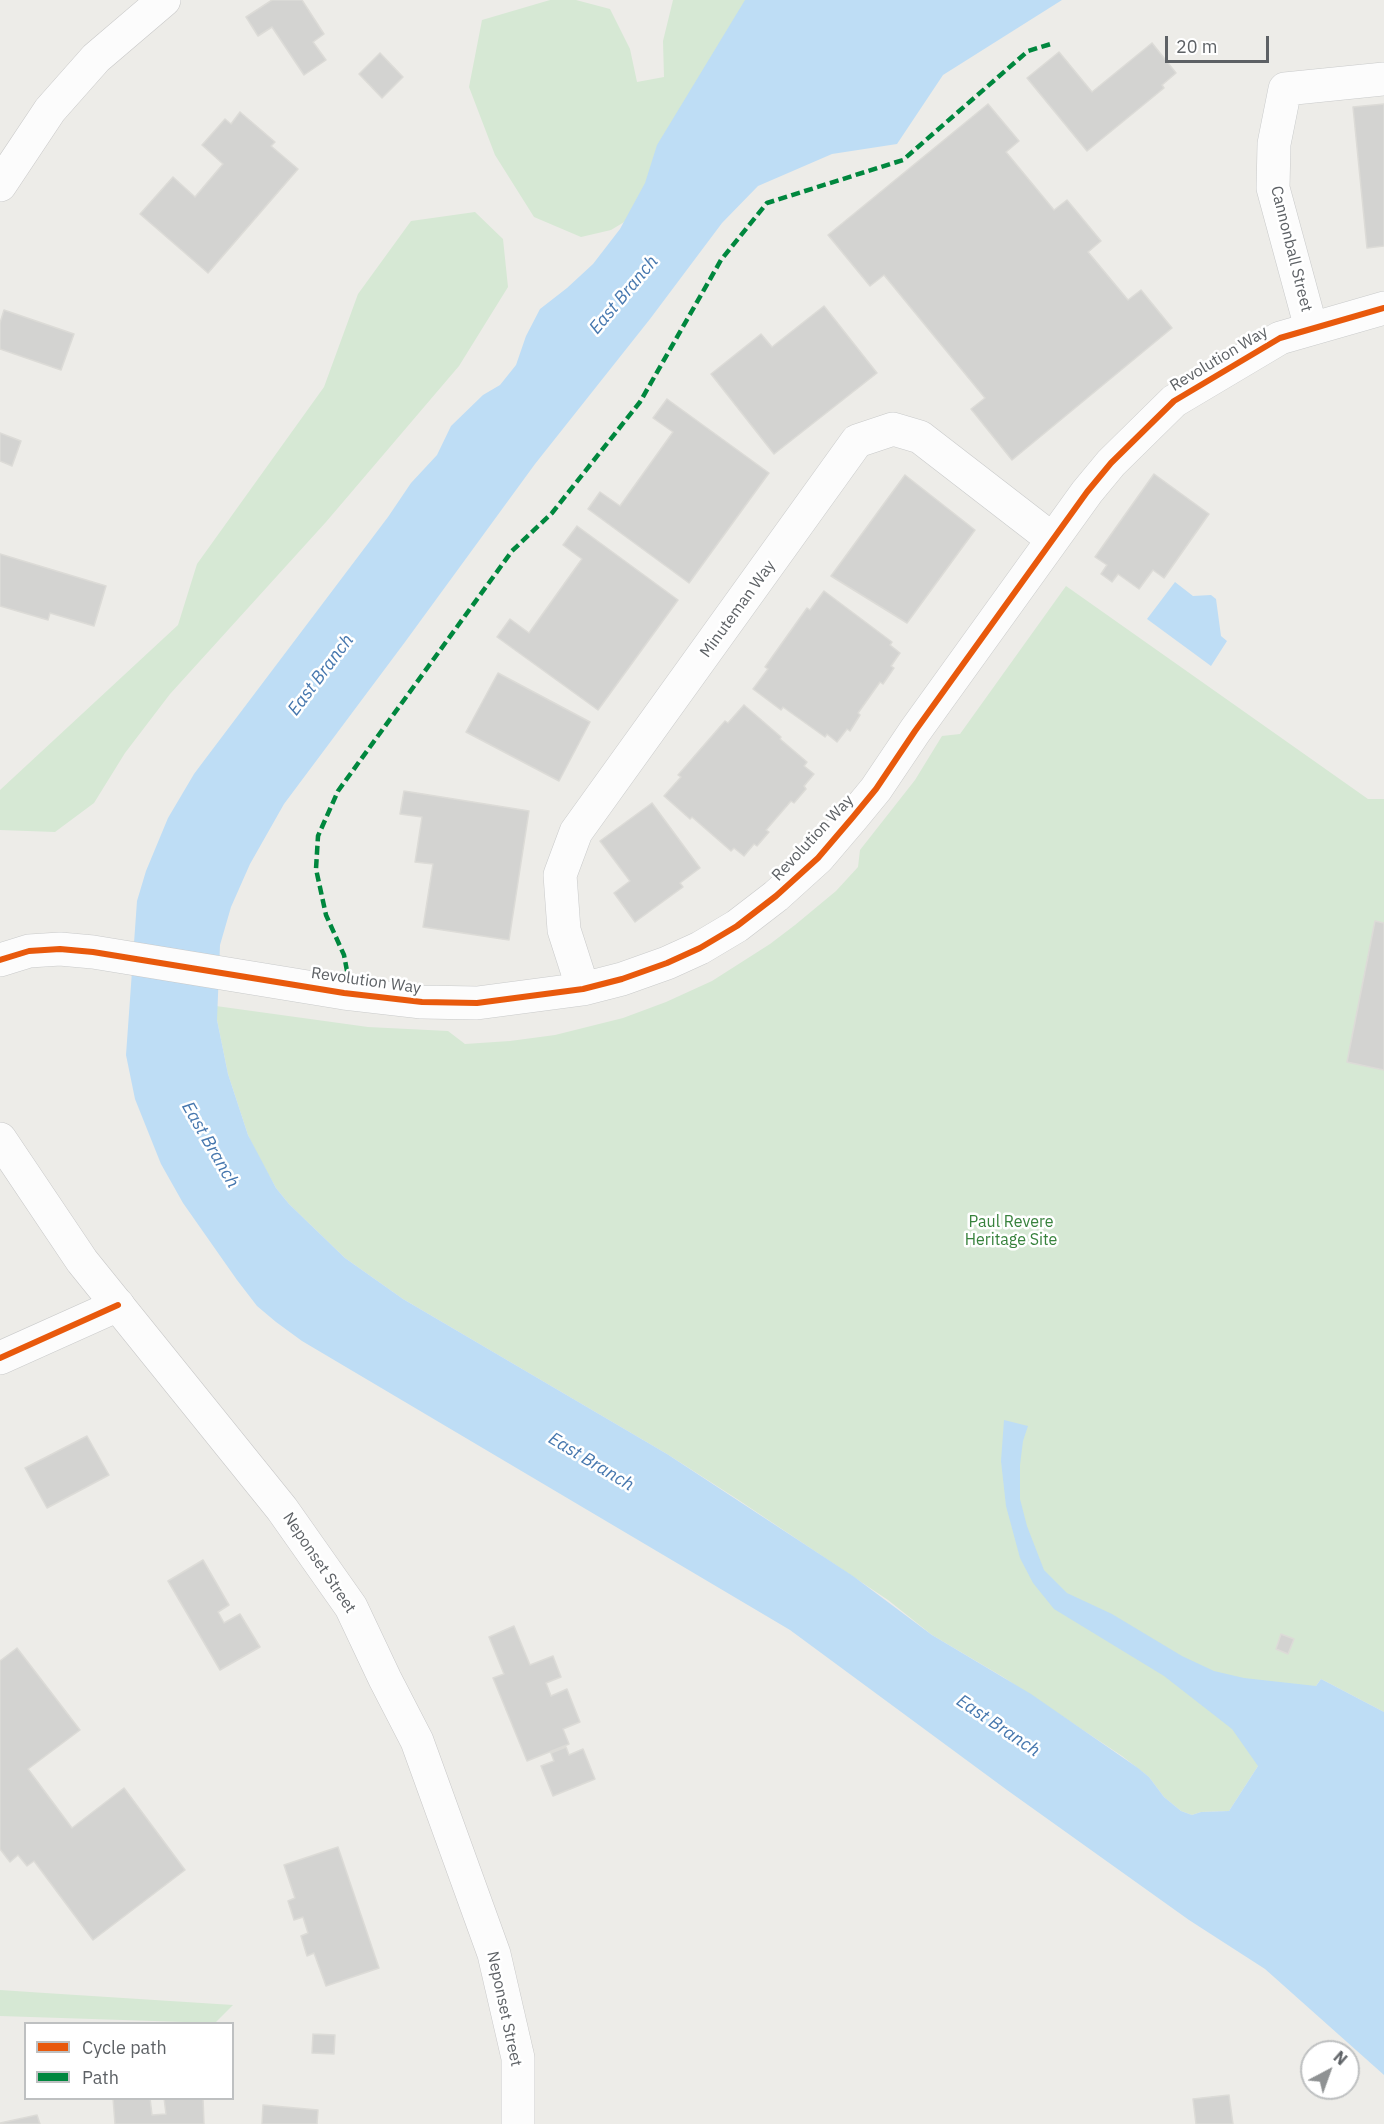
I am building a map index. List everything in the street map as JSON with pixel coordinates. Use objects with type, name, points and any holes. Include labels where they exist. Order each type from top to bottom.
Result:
[{"type":"street","points":[[0,186],[58,101],[96,58],[164,0]]},
{"type":"street","name":"Cannonball Street","points":[[1311,328],[1273,189],[1274,144],[1285,89],[1384,79]]},
{"type":"street","name":"Revolution Way","points":[[0,960],[29,951],[60,949],[93,952],[344,993],[422,1002],[477,1003],[583,989],[645,971],[700,948],[737,926],[777,896],[818,858],[876,789],[1052,539],[1111,464],[1174,401],[1280,338],[1384,308]]},
{"type":"street","name":"Minuteman Way","points":[[583,989],[564,930],[560,875],[576,832],[857,441],[893,429],[920,437],[1052,539]]},
{"type":"street","name":"Neponset Street","points":[[0,1139],[82,1261],[282,1509],[351,1607],[415,1737],[494,1954],[518,2058],[518,2124]]},
{"type":"street","points":[[0,1358],[118,1305]]},
{"type":"green space","points":[[550,0],[576,0],[610,9],[630,49],[637,82],[664,77],[663,41],[673,0],[786,0],[664,198],[611,230],[581,237],[534,217],[495,155],[469,87],[482,20]]},
{"type":"green space","points":[[475,212],[503,239],[508,287],[459,366],[326,522],[170,694],[125,753],[94,803],[55,832],[0,830],[0,790],[178,625],[197,564],[324,387],[358,294],[411,221]]},
{"type":"green space","name":"Paul Revere Heritage Site","points":[[1066,586],[1368,799],[1384,799],[1384,1712],[1321,1679],[1258,1766],[1229,1811],[1201,1812],[1192,1815],[1181,1811],[1164,1797],[1149,1777],[1122,1756],[1003,1677],[932,1635],[888,1600],[737,1499],[667,1454],[403,1299],[345,1258],[289,1204],[276,1188],[257,1154],[248,1135],[228,1074],[217,1020],[216,1006],[368,1027],[448,1031],[465,1044],[510,1041],[555,1035],[623,1018],[712,981],[795,925],[836,891],[858,867],[860,850],[915,780],[942,736],[960,734]]},
{"type":"green space","points":[[0,1990],[233,2005],[216,2022],[0,2016]]},
{"type":"water","name":"East Branch","points":[[745,0],[1062,0],[943,75],[897,144],[832,154],[758,186],[722,223],[650,319],[535,464],[284,804],[250,864],[231,907],[220,945],[217,1020],[228,1074],[248,1135],[276,1188],[289,1204],[345,1258],[403,1299],[667,1454],[853,1576],[932,1635],[1031,1694],[1138,1768],[1149,1777],[1164,1797],[1181,1811],[1192,1815],[1201,1812],[1229,1811],[1258,1766],[1232,1729],[1164,1676],[1054,1609],[1033,1583],[1020,1558],[1006,1506],[1001,1461],[1004,1420],[1028,1426],[1023,1441],[1020,1465],[1020,1499],[1027,1526],[1044,1570],[1067,1593],[1112,1614],[1182,1656],[1214,1671],[1244,1678],[1316,1686],[1321,1679],[1384,1712],[1384,2075],[1360,2054],[1360,2040],[1345,2040],[1265,1969],[1189,1920],[1007,1790],[790,1630],[302,1341],[276,1322],[257,1306],[183,1203],[161,1164],[135,1099],[126,1055],[137,901],[146,871],[168,818],[194,774],[388,517],[411,483],[437,455],[451,426],[483,395],[500,385],[516,365],[526,336],[540,309],[593,264],[620,229],[645,183],[657,145]]},
{"type":"water","points":[[1175,582],[1193,596],[1211,595],[1216,599],[1221,636],[1227,641],[1211,666],[1147,619]]},
{"type":"building","points":[[272,0],[302,0],[324,34],[313,42],[326,60],[304,75],[272,27],[258,36],[246,17]]},
{"type":"building","points":[[1152,43],[1176,73],[1162,85],[1164,88],[1087,151],[1027,78],[1059,52],[1092,92]]},
{"type":"building","points":[[380,53],[403,77],[382,98],[359,74]]},
{"type":"building","points":[[988,104],[1019,141],[1006,152],[1054,210],[1067,200],[1101,241],[1088,252],[1128,300],[1141,290],[1172,328],[1012,460],[971,409],[985,398],[884,275],[870,286],[828,235]]},
{"type":"building","points":[[1384,104],[1384,246],[1367,248],[1353,107]]},
{"type":"building","points":[[240,112],[275,142],[271,146],[298,169],[208,273],[140,214],[173,177],[195,197],[223,164],[202,145],[225,119],[231,124]]},
{"type":"building","points":[[824,306],[877,373],[774,454],[711,374],[761,334],[772,347]]},
{"type":"building","points":[[4,310],[74,334],[61,370],[0,349],[0,323]]},
{"type":"building","points":[[667,399],[769,473],[689,583],[588,509],[600,492],[620,506],[673,432],[653,418]]},
{"type":"building","points":[[0,433],[21,441],[12,466],[0,461]]},
{"type":"building","points":[[1154,474],[1209,514],[1164,578],[1153,570],[1139,589],[1118,574],[1112,582],[1101,574],[1107,565],[1095,557]]},
{"type":"building","points":[[905,475],[975,530],[907,623],[831,576]]},
{"type":"building","points":[[577,526],[678,600],[598,710],[497,637],[510,619],[529,633],[582,559],[563,545]]},
{"type":"building","points":[[0,554],[106,586],[94,626],[50,613],[48,620],[0,606]]},
{"type":"building","points":[[824,591],[892,642],[890,645],[900,653],[891,666],[894,668],[883,684],[880,682],[858,713],[860,715],[850,731],[847,729],[837,742],[827,734],[825,737],[783,707],[781,710],[753,689],[768,669],[765,667],[807,608],[810,610]]},
{"type":"building","points":[[498,673],[590,722],[559,781],[466,732]]},
{"type":"building","points":[[744,705],[807,762],[804,766],[814,774],[804,786],[806,789],[794,803],[791,801],[766,830],[769,832],[744,856],[734,848],[731,851],[664,796],[681,777],[678,775],[725,721],[728,723]]},
{"type":"building","points":[[404,791],[529,811],[509,940],[423,927],[433,864],[415,862],[422,817],[400,814]]},
{"type":"building","points":[[652,803],[700,868],[680,883],[683,887],[635,922],[614,893],[630,881],[600,841]]},
{"type":"building","points":[[1375,921],[1384,923],[1384,1070],[1347,1062]]},
{"type":"building","points":[[87,1436],[109,1475],[47,1508],[25,1468]]},
{"type":"building","points":[[203,1560],[229,1605],[218,1612],[224,1623],[240,1614],[260,1647],[220,1670],[168,1581]]},
{"type":"building","points":[[514,1626],[530,1665],[553,1656],[561,1677],[546,1683],[551,1696],[567,1689],[580,1722],[563,1729],[569,1744],[527,1761],[493,1678],[504,1674],[489,1637]]},
{"type":"building","points":[[1281,1634],[1294,1639],[1288,1654],[1276,1649]]},
{"type":"building","points":[[17,1648],[80,1730],[28,1769],[72,1828],[124,1788],[185,1870],[93,1940],[34,1861],[27,1866],[18,1855],[10,1862],[0,1849],[0,1661]]},
{"type":"building","points":[[566,1747],[569,1755],[583,1749],[595,1779],[553,1796],[541,1766],[554,1761],[551,1753]]},
{"type":"building","points":[[338,1847],[379,1968],[326,1986],[314,1953],[307,1956],[301,1936],[308,1933],[303,1917],[294,1920],[288,1901],[295,1898],[284,1865]]},
{"type":"building","points":[[313,2034],[335,2035],[334,2054],[312,2053]]},
{"type":"building","points":[[1229,2095],[1233,2124],[1196,2124],[1193,2099]]},
{"type":"building","points":[[113,2100],[150,2100],[152,2115],[166,2114],[164,2100],[203,2100],[204,2124],[115,2124]]},
{"type":"building","points":[[263,2105],[318,2110],[317,2124],[262,2124]]},
{"type":"building","points":[[37,2115],[40,2124],[0,2124],[0,2123]]},
{"type":"marked path","points":[[347,971],[344,955],[326,915],[316,869],[318,836],[338,791],[512,551],[552,513],[640,402],[721,260],[767,203],[903,160],[1028,51],[1054,43]]},
{"type":"cycle path","points":[[0,960],[29,951],[60,949],[93,952],[344,993],[422,1002],[477,1003],[583,989],[622,979],[700,948],[737,926],[776,896],[818,858],[876,789],[1087,492],[1111,463],[1174,401],[1280,338],[1384,308]]},
{"type":"cycle path","points":[[0,1358],[118,1305]]}]
